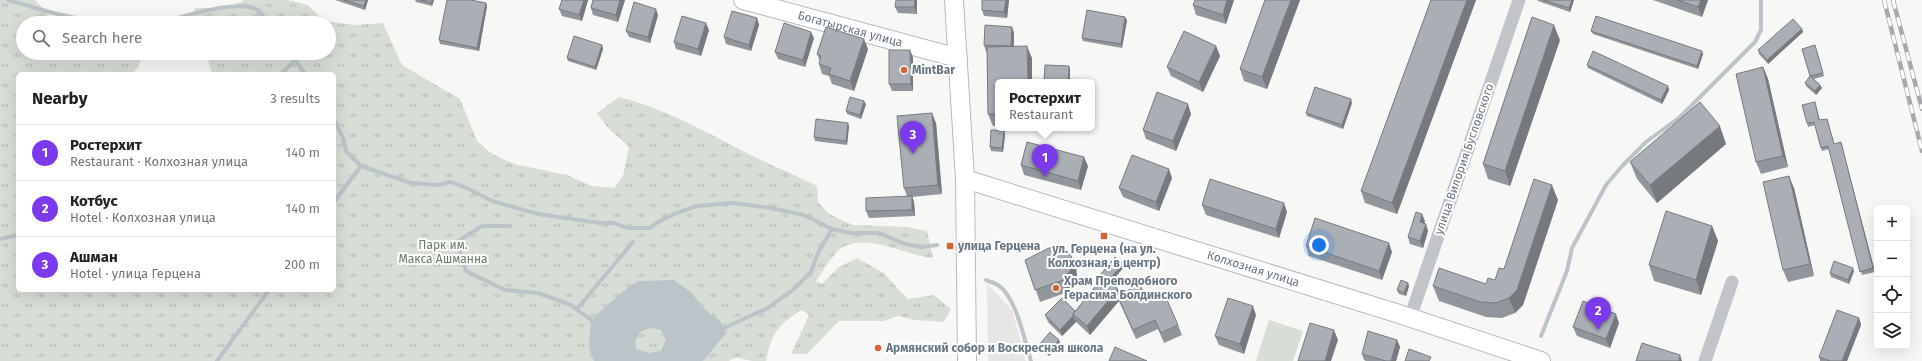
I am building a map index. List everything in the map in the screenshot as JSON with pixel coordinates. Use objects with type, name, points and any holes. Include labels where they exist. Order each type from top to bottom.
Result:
[{"type":"street","name":"Богатырская улица","points":[[743,0],[958,58]]},
{"type":"street","points":[[954,0],[964,179],[967,361]]},
{"type":"street","name":"улица Вилория Бусловского","points":[[1410,318],[1519,0]]},
{"type":"street","name":"Колхозная улица","points":[[964,179],[1410,318],[1541,361]]},
{"type":"street","points":[[1705,361],[1732,282]]},
{"type":"shaded area","points":[[674,280],[692,293],[703,308],[720,321],[727,332],[703,361],[594,361],[589,348],[591,320],[622,292],[638,281]],"holes":[[[651,328],[661,330],[666,339],[661,351],[649,353],[636,349],[635,341],[641,331]]]},
{"type":"shaded area","points":[[987,284],[1012,310],[1026,361],[988,361]]},
{"type":"green space","name":"Парк им. Макса Ашманна","points":[[0,0],[35,0],[50,16],[16,16],[16,60],[141,60],[138,68],[133,72],[16,72],[16,292],[336,292],[336,72],[211,72],[208,60],[336,60],[336,23],[355,25],[383,23],[402,65],[460,99],[477,141],[492,154],[514,164],[567,175],[592,186],[614,188],[623,176],[629,147],[608,128],[597,113],[619,97],[638,102],[673,116],[766,163],[817,186],[818,202],[829,214],[853,225],[907,227],[927,231],[933,258],[874,243],[851,244],[837,252],[816,281],[822,284],[839,267],[857,258],[884,273],[907,299],[934,295],[951,309],[944,322],[914,320],[898,316],[884,321],[839,321],[807,354],[791,354],[809,315],[802,310],[781,325],[773,337],[766,361],[753,361],[735,358],[729,361],[0,361]]},
{"type":"green space","name":"Парк им. Макса Ашманна","points":[[244,0],[288,0],[308,5],[319,16],[195,16],[195,8],[228,8]]},
{"type":"green space","points":[[1269,320],[1303,331],[1293,361],[1256,361]]},
{"type":"building","points":[[344,0],[366,0],[364,6]]},
{"type":"building","points":[[421,0],[432,0],[431,3]]},
{"type":"building","points":[[447,0],[471,0],[486,3],[477,48],[439,40]]},
{"type":"building","points":[[562,0],[584,0],[579,15],[559,9]]},
{"type":"building","points":[[593,0],[620,0],[616,15],[591,8]]},
{"type":"building","points":[[896,0],[915,0],[914,7],[895,7]]},
{"type":"building","points":[[982,0],[1006,0],[1004,12],[982,10]]},
{"type":"building","points":[[1195,0],[1227,0],[1223,15],[1193,5]]},
{"type":"building","points":[[1265,0],[1291,0],[1262,77],[1240,69]]},
{"type":"building","points":[[1431,0],[1467,0],[1392,203],[1361,191]]},
{"type":"building","points":[[1543,0],[1572,0],[1569,8]]},
{"type":"building","points":[[1677,0],[1701,0],[1698,7]]},
{"type":"building","points":[[634,2],[656,9],[648,37],[626,31]]},
{"type":"building","points":[[1087,10],[1125,17],[1121,44],[1082,38]]},
{"type":"building","points":[[732,11],[757,18],[749,45],[724,37]]},
{"type":"building","points":[[682,16],[706,23],[698,49],[674,42]]},
{"type":"building","points":[[1596,16],[1702,51],[1697,66],[1591,31]]},
{"type":"building","points":[[1532,17],[1554,25],[1505,171],[1483,164]]},
{"type":"building","points":[[1793,19],[1802,29],[1767,60],[1758,50]]},
{"type":"building","points":[[784,23],[811,32],[803,60],[775,52]]},
{"type":"building","points":[[985,25],[1012,27],[1011,46],[984,45]]},
{"type":"building","points":[[826,27],[864,39],[850,81],[829,74],[831,68],[819,64],[821,56],[817,54]]},
{"type":"building","points":[[1184,31],[1216,46],[1199,82],[1167,67]]},
{"type":"building","points":[[574,36],[602,45],[595,67],[567,58]]},
{"type":"building","points":[[1815,45],[1823,73],[1810,76],[1802,49]]},
{"type":"building","points":[[1027,46],[1028,79],[995,79],[995,114],[988,114],[987,47]]},
{"type":"building","points":[[889,50],[910,50],[911,84],[889,84]]},
{"type":"building","points":[[1593,51],[1668,86],[1661,100],[1587,65]]},
{"type":"building","points":[[1045,65],[1069,66],[1068,79],[1044,79]]},
{"type":"building","points":[[1763,67],[1783,156],[1756,162],[1736,74]]},
{"type":"building","points":[[1810,76],[1820,85],[1815,91],[1805,83]]},
{"type":"building","points":[[1315,87],[1351,99],[1342,125],[1306,113]]},
{"type":"building","points":[[1157,92],[1188,104],[1173,141],[1143,130]]},
{"type":"building","points":[[850,97],[864,101],[860,115],[846,111]]},
{"type":"building","points":[[1700,102],[1720,126],[1650,185],[1630,162]]},
{"type":"building","points":[[1815,102],[1819,120],[1827,119],[1834,144],[1841,142],[1873,268],[1860,272],[1828,146],[1821,148],[1814,122],[1807,123],[1802,105]]},
{"type":"building","points":[[932,113],[938,185],[904,188],[897,116]]},
{"type":"building","points":[[816,119],[848,123],[846,141],[814,137]]},
{"type":"building","points":[[991,130],[1004,131],[1002,148],[990,147]]},
{"type":"building","points":[[1027,142],[1084,157],[1078,181],[1021,165]]},
{"type":"building","points":[[1132,155],[1169,169],[1156,202],[1119,188]]},
{"type":"building","points":[[1789,176],[1810,264],[1783,270],[1763,182]]},
{"type":"building","points":[[1210,179],[1284,203],[1276,229],[1202,205]]},
{"type":"building","points":[[1534,179],[1552,185],[1517,290],[1509,298],[1496,303],[1480,302],[1433,286],[1439,268],[1486,284],[1488,278],[1495,280],[1499,268],[1504,269]]},
{"type":"building","points":[[912,196],[912,210],[866,211],[866,198]]},
{"type":"building","points":[[1666,211],[1712,226],[1696,280],[1649,265]]},
{"type":"building","points":[[1416,212],[1422,214],[1420,222],[1426,224],[1420,241],[1408,237]]},
{"type":"building","points":[[1315,218],[1389,243],[1379,271],[1306,246]]},
{"type":"building","points":[[1059,246],[1066,250],[1071,256],[1073,264],[1070,271],[1063,280],[1035,290],[1025,260],[1049,248]]},
{"type":"building","points":[[1115,257],[1123,264],[1109,280],[1101,274]]},
{"type":"building","points":[[1834,261],[1853,268],[1848,280],[1830,273]]},
{"type":"building","points":[[1103,277],[1118,289],[1087,326],[1073,314]]},
{"type":"building","points":[[1401,280],[1408,283],[1404,293],[1397,290]]},
{"type":"building","points":[[1140,285],[1147,300],[1164,293],[1178,325],[1161,333],[1155,320],[1133,330],[1117,295]]},
{"type":"building","points":[[1062,298],[1075,311],[1073,316],[1060,330],[1045,315]]},
{"type":"building","points":[[1228,298],[1253,306],[1240,344],[1215,336]]},
{"type":"building","points":[[1583,301],[1616,314],[1606,339],[1573,327]]},
{"type":"building","points":[[1837,310],[1859,318],[1842,361],[1830,361],[1819,357]]},
{"type":"building","points":[[1310,323],[1334,330],[1325,361],[1298,361]]},
{"type":"building","points":[[1368,331],[1397,340],[1391,361],[1362,354]]},
{"type":"building","points":[[1050,332],[1059,340],[1048,353],[1039,345]]},
{"type":"building","points":[[1642,343],[1680,355],[1679,361],[1636,361]]},
{"type":"building","points":[[1115,347],[1147,361],[1109,361]]},
{"type":"building","points":[[1409,349],[1431,357],[1429,361],[1405,361]]},
{"type":"waterway","points":[[8,0],[66,16]]},
{"type":"waterway","points":[[1541,336],[1567,271],[1572,248],[1606,185],[1646,142],[1680,117],[1755,42],[1761,30],[1761,0]]},
{"type":"waterway","points":[[186,16],[208,10],[233,6],[254,8],[263,16]]},
{"type":"waterway","points":[[295,60],[304,72]]},
{"type":"waterway","points":[[283,72],[294,61]]},
{"type":"waterway","points":[[336,123],[343,138],[346,151],[361,166],[411,183],[437,185],[451,182],[469,189],[492,201],[538,214],[600,223],[614,223],[627,228],[650,228],[674,214],[697,206],[733,203],[771,208],[804,215],[832,229],[851,233],[879,233],[905,244],[921,247],[937,245]]},
{"type":"waterway","points":[[336,199],[361,166]]},
{"type":"waterway","points":[[510,226],[482,226],[457,242],[466,271],[505,290],[538,293],[571,305],[591,320]]},
{"type":"waterway","points":[[724,328],[768,308],[794,289],[811,272],[818,253],[832,229]]},
{"type":"waterway","points":[[0,239],[16,235]]},
{"type":"waterway","points":[[577,309],[633,242]]},
{"type":"waterway","points":[[986,280],[998,285],[1005,291],[1010,299],[1019,320],[1031,361]]},
{"type":"waterway","points":[[217,361],[268,292]]},
{"type":"railway","points":[[1884,0],[1922,151]]},
{"type":"railway","points":[[1893,0],[1922,109]]},
{"type":"place","name":"MintBar","points":[[904,70]]},
{"type":"place","name":"Ашман","points":[[913,154]]},
{"type":"place","name":"Ростерхит","points":[[1045,177]]},
{"type":"place","name":"ул. Герцена (на ул. Колхозная, в центр)","points":[[1104,236]]},
{"type":"place","name":"улица Герцена","points":[[950,246]]},
{"type":"place","name":"Храм Преподобного Герасима Болдинского","points":[[1056,288]]},
{"type":"place","name":"Котбус","points":[[1598,330]]},
{"type":"place","name":"Армянский собор и Воскресная школа","points":[[878,348]]}]
